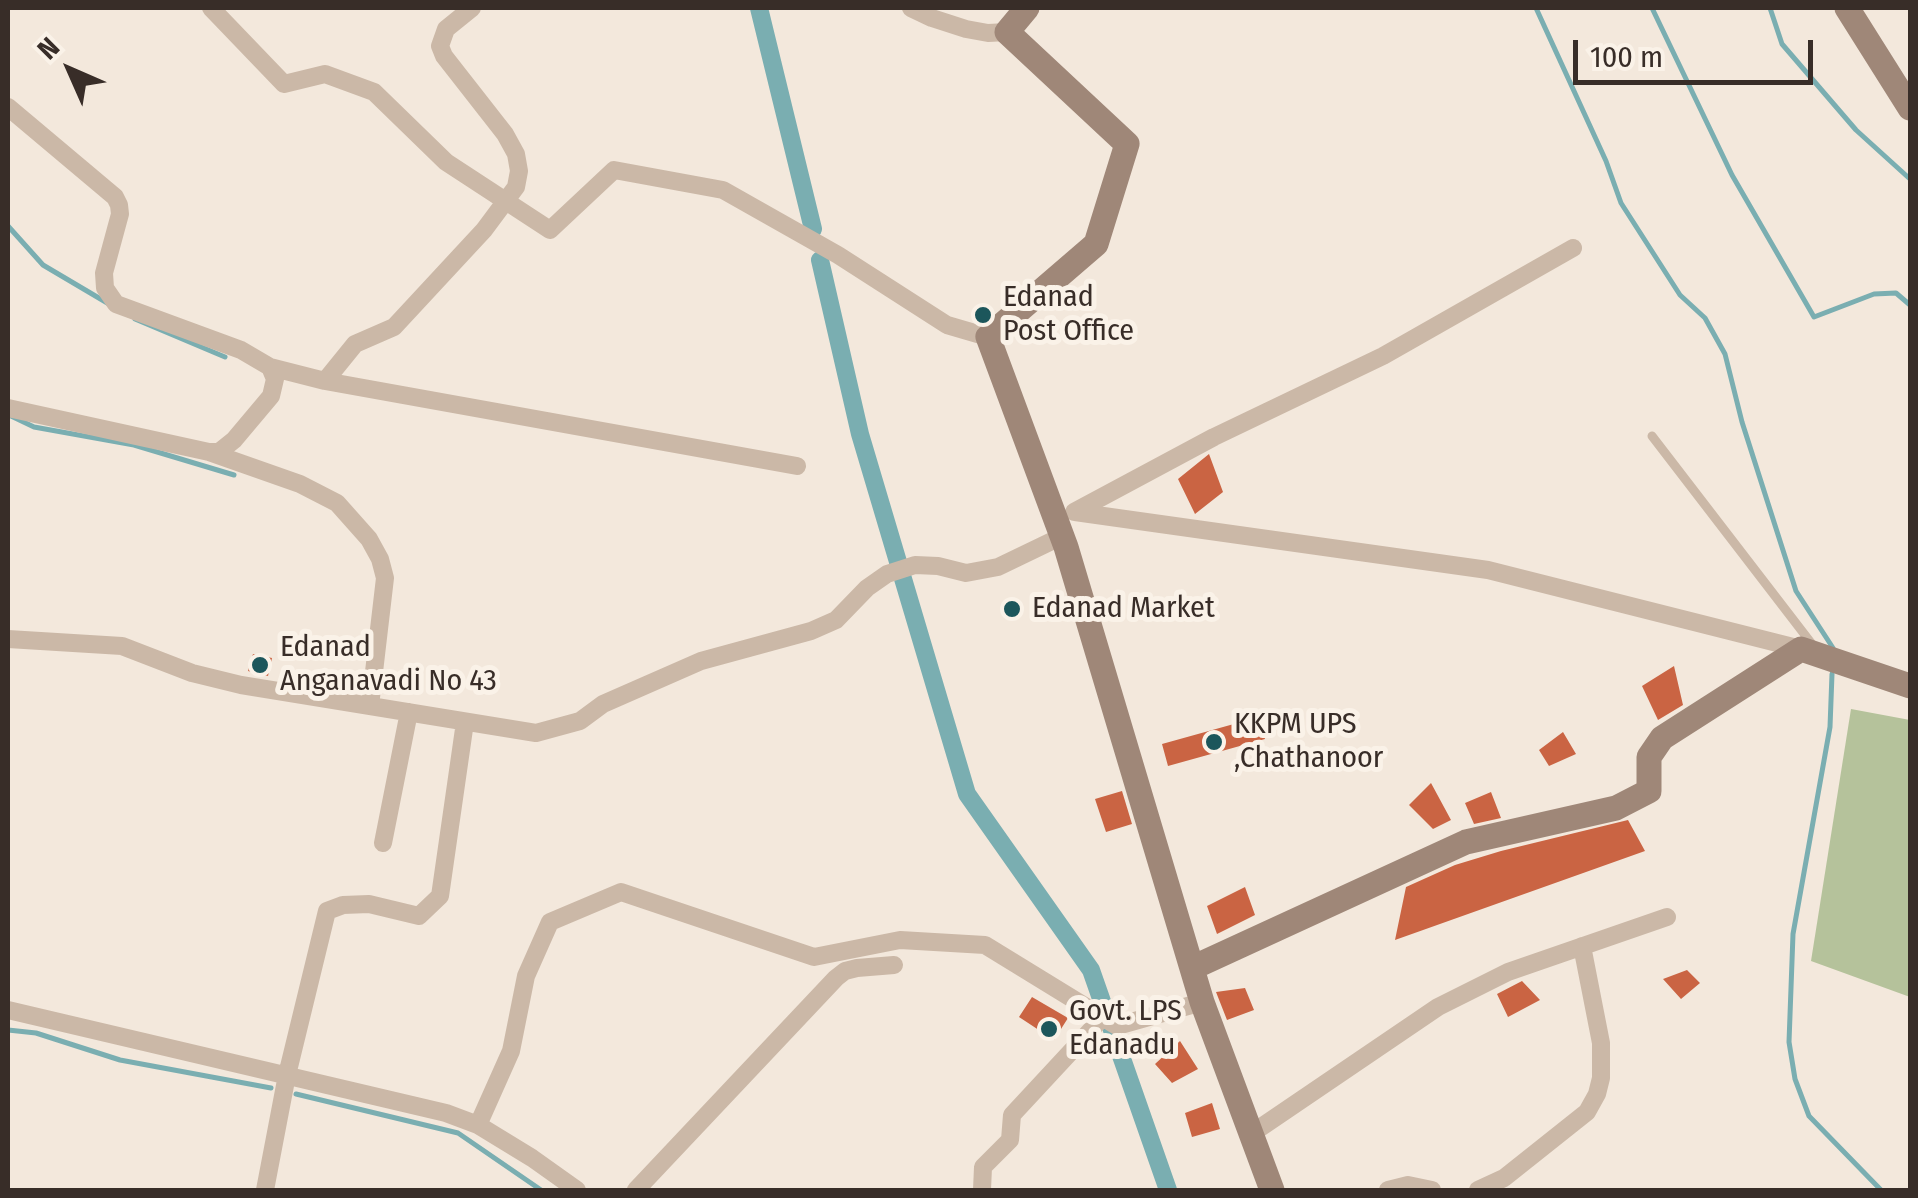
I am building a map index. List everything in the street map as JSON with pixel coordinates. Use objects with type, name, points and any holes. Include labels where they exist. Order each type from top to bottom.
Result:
[{"type":"street","points":[[211,8],[284,84],[325,74],[374,92],[446,162],[550,230],[614,170],[723,190],[838,255],[947,325],[988,337]]},
{"type":"street","points":[[326,382],[355,344],[394,327],[508,201],[516,187],[516,154],[506,134],[440,46],[446,29],[472,8]]},
{"type":"street","points":[[911,8],[966,29],[1008,32],[1128,144],[1096,244],[988,337]]},
{"type":"street","points":[[1008,32],[1026,8]]},
{"type":"street","points":[[1847,8],[1910,108]]},
{"type":"street","points":[[8,107],[119,205],[104,273],[105,288],[116,304],[241,350],[270,367],[326,382],[797,466]]},
{"type":"street","points":[[8,639],[122,646],[192,673],[241,685],[536,733],[580,721],[603,704],[701,661],[811,631],[836,620],[887,574],[907,567],[938,566],[966,573],[1028,556],[1052,540],[1065,524],[1214,437],[1383,356],[1573,248]]},
{"type":"street","points":[[988,337],[1065,524],[1202,1002],[1272,1190]]},
{"type":"street","points":[[208,452],[218,452],[234,440],[271,396],[275,379],[270,367]]},
{"type":"street","points":[[8,408],[208,452],[300,484],[337,503],[369,538],[384,578],[370,706]]},
{"type":"street","points":[[1065,524],[1488,570],[1811,653],[1910,686]]},
{"type":"street","points":[[1192,968],[1466,842],[1616,808],[1649,791],[1649,757],[1662,738],[1811,653]]},
{"type":"street","points":[[383,843],[409,712]]},
{"type":"street","points":[[265,1190],[286,1075],[327,912],[343,905],[369,904],[419,916],[440,896],[446,876],[464,722]]},
{"type":"street","points":[[478,1125],[511,1051],[526,976],[550,922],[621,892],[814,957],[900,940],[985,945],[1118,1026],[1202,1002]]},
{"type":"street","points":[[1251,1134],[1438,1007],[1508,972],[1668,917]]},
{"type":"street","points":[[1478,1190],[1504,1178],[1543,1148],[1587,1112],[1597,1094],[1601,1078],[1600,1043],[1582,946]]},
{"type":"street","points":[[636,1190],[836,978],[857,968],[894,965]]},
{"type":"street","points":[[8,1010],[410,1103],[478,1125],[578,1190]]},
{"type":"street","points":[[982,1190],[983,1167],[1010,1140],[1012,1115],[1103,1017]]},
{"type":"street","points":[[1388,1190],[1408,1184],[1432,1190]]},
{"type":"lane","points":[[1652,436],[1811,653]]},
{"type":"green space","points":[[1851,709],[1910,720],[1910,997],[1811,961]]},
{"type":"building","points":[[1209,454],[1223,492],[1195,514],[1178,479]]},
{"type":"building","name":"Edanad Anganavadi No 43","points":[[253,654],[272,658],[268,676],[248,671]]},
{"type":"building","points":[[1674,666],[1683,705],[1658,720],[1642,686]]},
{"type":"building","name":"KKPM UPS ,Chathanoor","points":[[1259,717],[1265,739],[1168,766],[1162,744]]},
{"type":"building","points":[[1563,732],[1576,754],[1549,766],[1539,750]]},
{"type":"building","points":[[1431,783],[1451,820],[1433,829],[1409,805]]},
{"type":"building","points":[[1122,791],[1132,824],[1106,832],[1095,799]]},
{"type":"building","points":[[1491,792],[1501,818],[1474,824],[1465,803]]},
{"type":"building","points":[[1628,820],[1645,851],[1395,940],[1406,887],[1455,865],[1501,851]]},
{"type":"building","points":[[1245,887],[1255,915],[1217,934],[1207,906]]},
{"type":"building","points":[[1687,970],[1700,983],[1681,999],[1663,979]]},
{"type":"building","points":[[1522,981],[1540,1000],[1508,1017],[1497,994]]},
{"type":"building","points":[[1245,988],[1254,1010],[1227,1020],[1216,992]]},
{"type":"building","name":"Govt. LPS Edanadu","points":[[1032,997],[1068,1018],[1054,1040],[1019,1017]]},
{"type":"building","points":[[1180,1041],[1198,1069],[1172,1083],[1155,1064]]},
{"type":"building","points":[[1212,1103],[1220,1129],[1192,1137],[1185,1113]]},
{"type":"waterway","points":[[759,8],[813,229]]},
{"type":"waterway","points":[[1536,8],[1606,161],[1621,203],[1680,295],[1705,318],[1725,354],[1742,422],[1796,591],[1833,648]]},
{"type":"waterway","points":[[1652,8],[1732,175],[1814,317],[1874,294],[1896,293],[1910,305]]},
{"type":"waterway","points":[[1770,8],[1782,44],[1856,130],[1910,179]]},
{"type":"waterway","points":[[8,226],[43,265],[109,304]]},
{"type":"waterway","points":[[820,260],[860,434],[967,794],[1091,970],[1168,1190]]},
{"type":"waterway","points":[[135,319],[225,357]]},
{"type":"waterway","points":[[11,416],[34,427],[134,445],[234,475]]},
{"type":"waterway","points":[[1832,674],[1830,727],[1793,934],[1789,1042],[1795,1079],[1809,1116],[1881,1190]]},
{"type":"waterway","points":[[8,1030],[36,1033],[120,1060],[271,1088]]},
{"type":"waterway","points":[[296,1094],[458,1133],[541,1190]]},
{"type":"place","name":"Edanad Post Office","points":[[983,315]]},
{"type":"place","name":"Edanad Market","points":[[1012,609]]},
{"type":"place","name":"Edanad Anganavadi No 43","points":[[260,665]]},
{"type":"place","name":"KKPM UPS ,Chathanoor","points":[[1214,742]]},
{"type":"place","name":"Govt. LPS Edanadu","points":[[1049,1029]]}]
